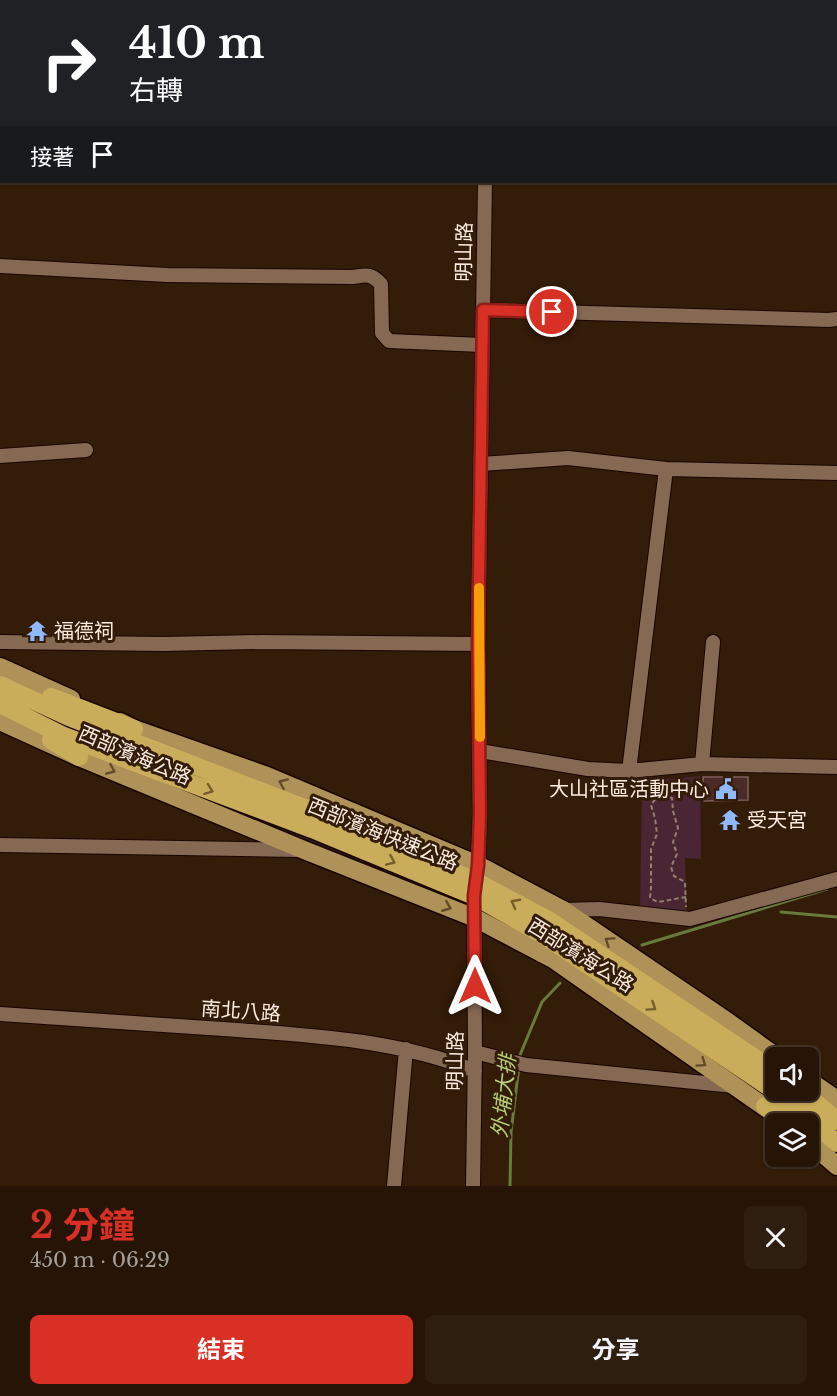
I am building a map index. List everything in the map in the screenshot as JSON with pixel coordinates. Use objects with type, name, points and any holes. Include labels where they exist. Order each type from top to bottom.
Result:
[{"type":"highway","points":[[0,678],[134,729]]},
{"type":"highway","name":"西部濱海快速公路","points":[[0,685],[69,717],[325,816],[476,881],[550,921],[765,1054]]},
{"type":"highway","name":"西部濱海快速公路","points":[[0,704],[64,736],[312,829],[476,881],[545,936],[781,1095],[826,1148]]},
{"type":"highway","points":[[0,711],[79,757]]},
{"type":"highway","points":[[819,1097],[837,1114]]},
{"type":"highway","points":[[814,1101],[837,1121]]},
{"type":"highway","points":[[765,1106],[774,1113]]},
{"type":"main road","name":"西部濱海公路","points":[[0,666],[134,729],[267,776],[476,881],[562,910],[719,1015],[765,1052]]},
{"type":"main road","name":"西部濱海公路","points":[[0,721],[79,757],[475,918],[553,959],[765,1106]]},
{"type":"main road","points":[[819,1088],[837,1100]]},
{"type":"main road","points":[[826,1148],[837,1166]]},
{"type":"street","name":"明山路","points":[[473,1186],[475,918],[480,752],[478,644],[485,183]]},
{"type":"street","points":[[0,266],[167,275],[374,277],[381,284],[382,333],[389,340],[482,345]]},
{"type":"street","points":[[483,310],[837,319]]},
{"type":"street","points":[[0,456],[86,450]]},
{"type":"street","points":[[481,464],[568,458],[666,469],[837,472]]},
{"type":"street","points":[[629,771],[666,469]]},
{"type":"street","points":[[0,642],[478,644]]},
{"type":"street","points":[[702,764],[712,642]]},
{"type":"street","points":[[480,752],[588,769],[629,771],[702,764],[837,767]]},
{"type":"street","points":[[0,845],[304,850]]},
{"type":"street","points":[[562,910],[599,909],[690,919],[837,879]]},
{"type":"street","name":"南北八路","points":[[0,1014],[312,1035],[406,1049],[475,1071]]},
{"type":"street","points":[[394,1186],[406,1049]]},
{"type":"street","points":[[475,1052],[521,1064],[736,1087]]},
{"type":"street","points":[[819,1086],[837,1095]]},
{"type":"street","points":[[826,1148],[837,1170]]},
{"type":"path","points":[[686,897],[658,902],[650,898],[651,849],[657,834],[656,818],[651,805],[659,794],[672,798],[678,828],[673,842],[676,854],[670,867],[674,876],[685,882],[686,897],[687,919]]},
{"type":"shaded area","points":[[700,776],[701,859],[685,858],[687,914],[640,909],[642,782]]},
{"type":"building","name":"大山社區活動中心","points":[[703,777],[748,777],[748,800],[704,801]]},
{"type":"waterway","points":[[642,945],[827,889]]},
{"type":"waterway","points":[[781,912],[837,917]]},
{"type":"waterway","name":"外埔大排","points":[[520,1060],[542,1002],[560,983]]},
{"type":"waterway","name":"外埔大排","points":[[510,1186],[511,1132],[519,1066]]},
{"type":"slow traffic","points":[[479,588],[480,737]]},
{"type":"place","name":"福德祠","points":[[37,631]]},
{"type":"place","name":"大山社區活動中心","points":[[726,789]]},
{"type":"place","name":"受天宮","points":[[730,820]]},
{"type":"route","points":[[475,986],[474,896],[480,814],[478,644],[483,310],[552,312]]}]
